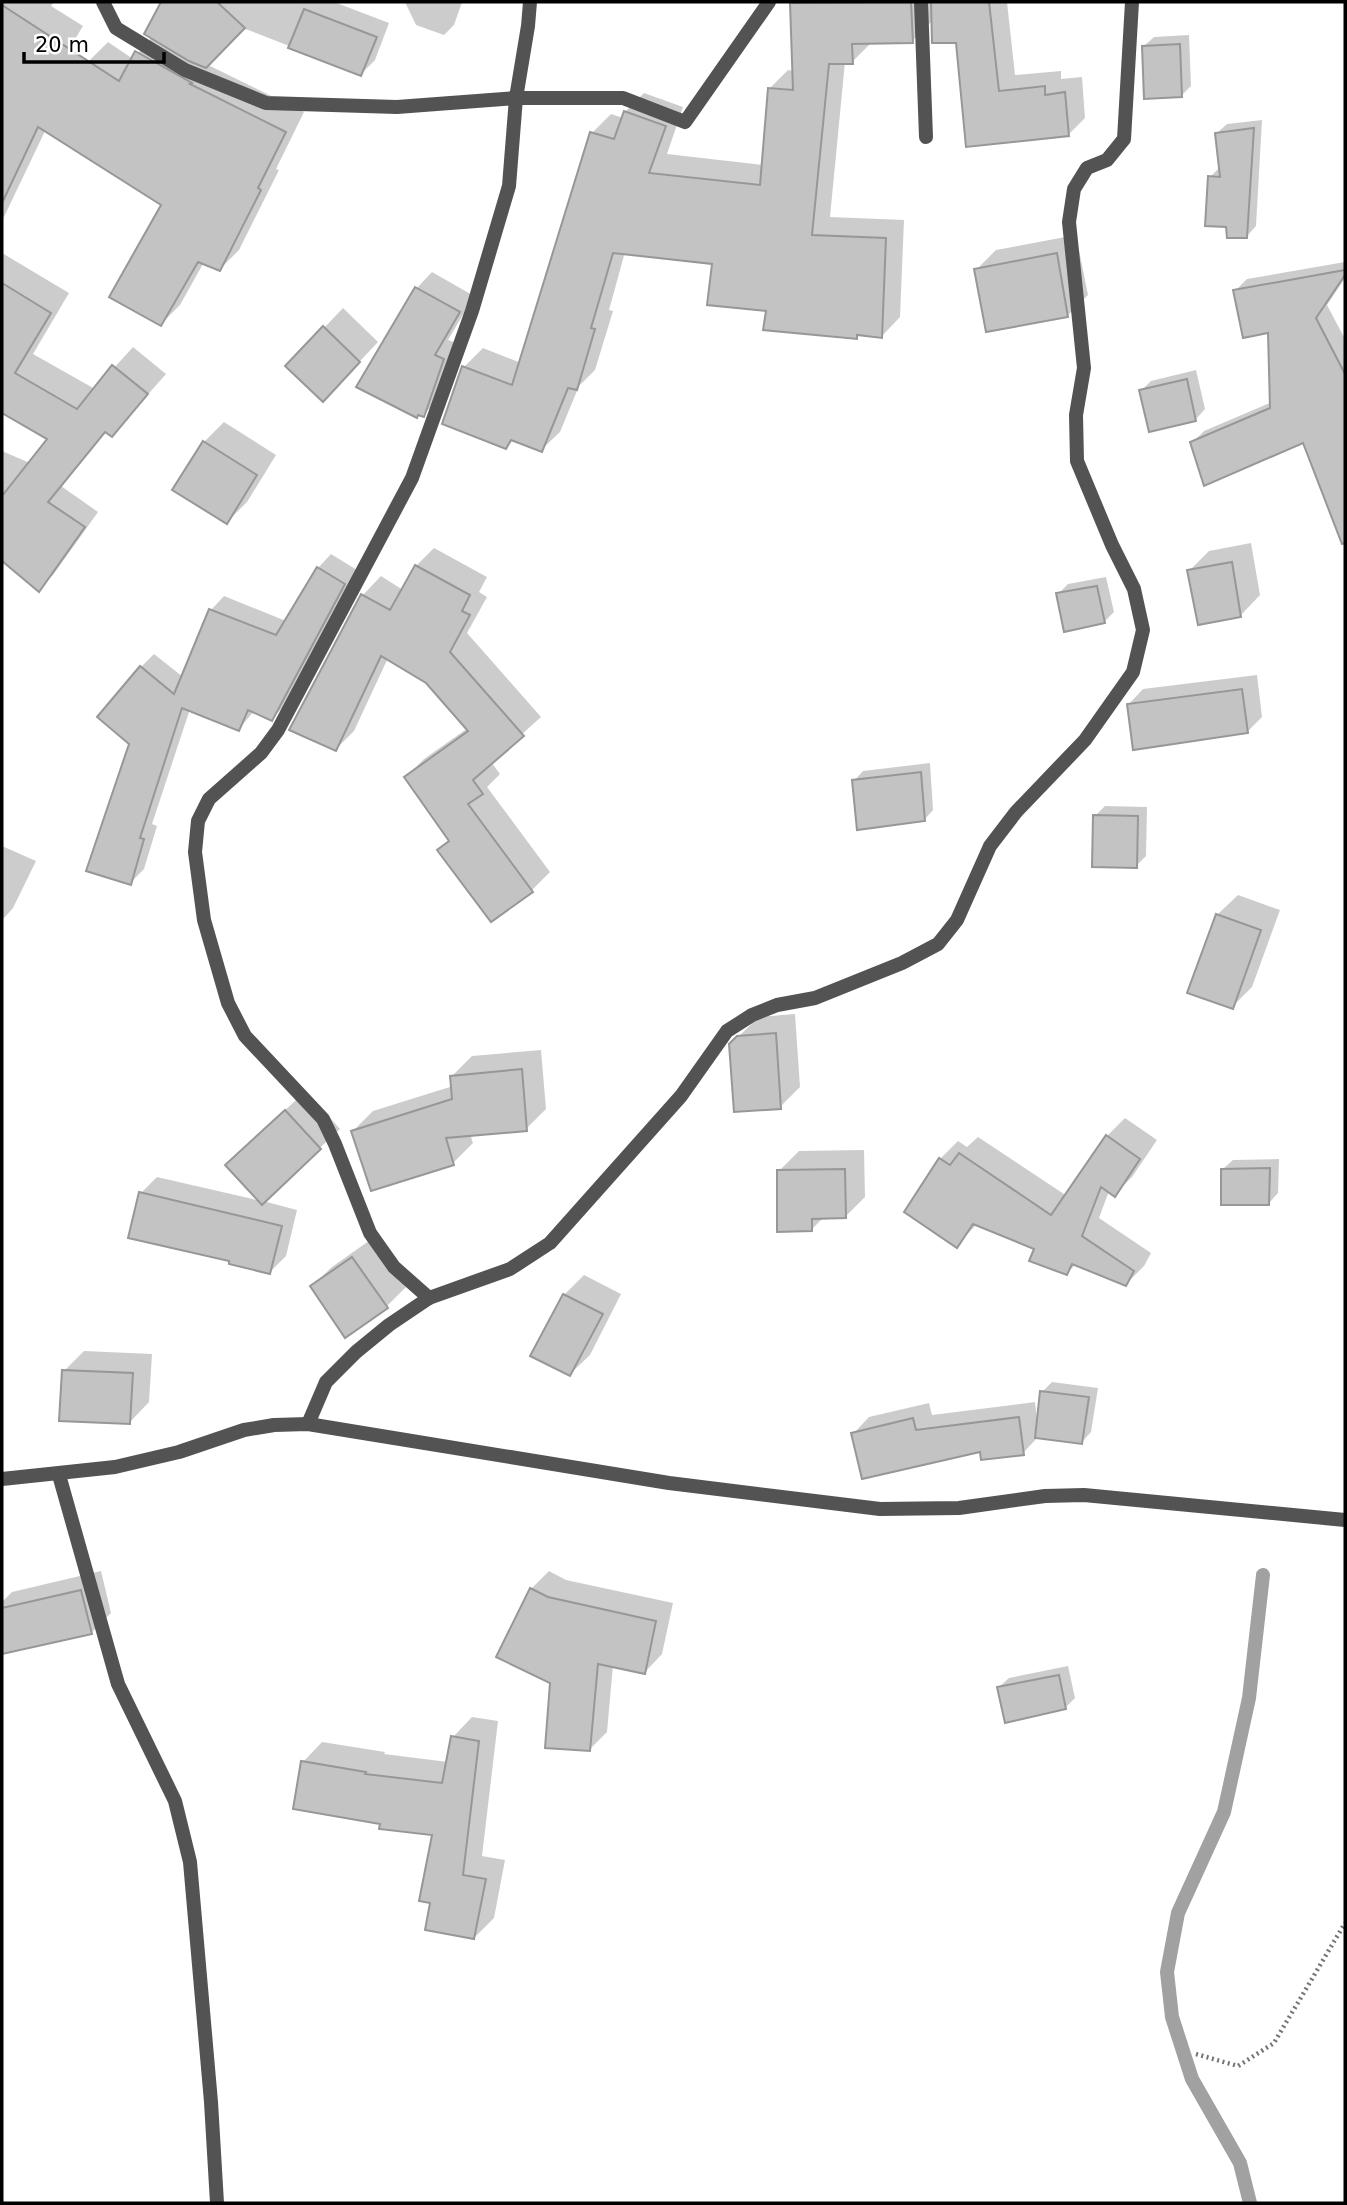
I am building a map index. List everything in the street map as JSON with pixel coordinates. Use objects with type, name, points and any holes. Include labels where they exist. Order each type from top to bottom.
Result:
[{"type":"street","points":[[103,2],[116,28],[186,70],[266,103],[397,107],[516,98],[624,98],[685,122],[769,2]]},
{"type":"street","points":[[429,1298],[394,1267],[370,1233],[323,1119],[267,1062],[239,1025],[228,1003],[204,920],[195,852],[198,821],[209,799],[261,753],[278,730],[412,478],[472,311],[509,186],[516,98],[530,2]]},
{"type":"street","points":[[921,2],[926,137]]},
{"type":"street","points":[[308,1424],[326,1382],[381,1332],[429,1298],[510,1269],[550,1243],[681,1096],[727,1031],[752,1015],[777,1005],[815,998],[902,963],[938,944],[957,920],[990,846],[1016,812],[1085,740],[1133,672],[1143,630],[1134,589],[1112,545],[1077,461],[1076,415],[1084,368],[1069,222],[1074,189],[1087,168],[1108,160],[1124,139],[1132,2]]},
{"type":"street","points":[[2,1479],[115,1467],[179,1451],[244,1430],[274,1425],[308,1424],[669,1483],[880,1509],[959,1508],[1045,1496],[1084,1495],[1345,1520]]},
{"type":"street","points":[[59,1475],[118,1684],[176,1801],[190,1862],[217,2203]]},
{"type":"path","points":[[1196,2054],[1238,2067],[1274,2043],[1345,1923]]},
{"type":"building","points":[[161,2],[217,2],[245,28],[206,68],[144,34]]},
{"type":"building","points":[[911,2],[913,43],[852,44],[853,64],[829,64],[812,235],[886,238],[882,338],[857,335],[857,339],[763,330],[766,311],[707,305],[712,264],[613,253],[591,328],[595,329],[577,390],[568,388],[542,452],[511,440],[506,449],[442,424],[462,366],[512,385],[590,132],[614,139],[624,111],[666,126],[649,173],[760,185],[768,88],[793,90],[790,3]]},
{"type":"building","points":[[931,2],[989,2],[999,91],[1045,86],[1045,95],[1065,92],[1069,136],[966,147],[956,43],[932,43]]},
{"type":"building","points":[[2,5],[119,81],[135,51],[192,83],[190,84],[286,132],[258,188],[261,190],[220,271],[198,262],[161,326],[109,297],[161,205],[38,127],[2,203]]},
{"type":"building","points":[[304,9],[377,37],[361,76],[288,48]]},
{"type":"building","points":[[1180,44],[1182,97],[1144,99],[1142,46]]},
{"type":"building","points":[[1254,128],[1247,238],[1227,238],[1226,227],[1205,226],[1208,176],[1220,177],[1215,133]]},
{"type":"building","points":[[1057,253],[1068,317],[986,332],[974,269]]},
{"type":"building","points":[[1345,270],[1345,275],[1316,318],[1345,374],[1345,543],[1342,544],[1303,443],[1204,486],[1190,442],[1270,408],[1268,333],[1243,338],[1233,290]]},
{"type":"building","points":[[2,283],[51,313],[15,373],[77,409],[112,365],[148,394],[112,437],[105,432],[48,502],[85,527],[39,592],[2,561],[2,496],[47,439],[2,413]]},
{"type":"building","points":[[415,287],[460,312],[435,355],[444,359],[424,417],[418,415],[417,418],[356,387]]},
{"type":"building","points":[[323,326],[360,362],[323,402],[285,366]]},
{"type":"building","points":[[1187,379],[1196,421],[1149,432],[1139,390]]},
{"type":"building","points":[[203,441],[257,475],[227,524],[172,490]]},
{"type":"building","points":[[1232,562],[1241,617],[1198,625],[1187,570]]},
{"type":"building","points":[[415,565],[470,595],[462,611],[470,615],[450,652],[524,736],[473,780],[483,794],[468,804],[533,892],[491,922],[437,850],[449,841],[404,777],[468,731],[426,683],[381,656],[336,751],[289,730],[361,594],[390,610]]},
{"type":"building","points":[[317,567],[345,584],[272,721],[248,710],[239,731],[182,708],[140,838],[144,839],[131,885],[86,871],[129,744],[97,717],[140,666],[174,694],[209,609],[276,635]]},
{"type":"building","points":[[1097,586],[1105,623],[1064,632],[1056,593]]},
{"type":"building","points":[[1242,689],[1248,733],[1133,750],[1127,704]]},
{"type":"building","points":[[921,772],[925,821],[857,830],[852,780]]},
{"type":"building","points":[[1093,815],[1138,816],[1137,868],[1092,867]]},
{"type":"building","points":[[1216,914],[1261,930],[1233,1009],[1187,993]]},
{"type":"building","points":[[776,1033],[781,1109],[734,1112],[729,1044],[737,1036]]},
{"type":"building","points":[[522,1069],[527,1131],[446,1138],[454,1165],[371,1191],[351,1131],[452,1099],[450,1076]]},
{"type":"building","points":[[285,1110],[321,1149],[262,1205],[225,1165]]},
{"type":"building","points":[[1106,1135],[1140,1159],[1115,1197],[1101,1187],[1082,1236],[1134,1271],[1126,1286],[1072,1264],[1067,1275],[1029,1261],[1034,1249],[973,1224],[957,1248],[904,1212],[939,1158],[950,1165],[959,1153],[1051,1215]]},
{"type":"building","points":[[1270,1168],[1269,1205],[1221,1205],[1221,1169]]},
{"type":"building","points":[[845,1169],[846,1218],[812,1219],[812,1231],[777,1232],[777,1170]]},
{"type":"building","points":[[139,1192],[282,1226],[270,1274],[229,1264],[229,1261],[128,1238]]},
{"type":"building","points":[[352,1257],[388,1308],[345,1338],[310,1286]]},
{"type":"building","points":[[563,1294],[603,1314],[570,1376],[530,1356]]},
{"type":"building","points":[[62,1370],[133,1373],[130,1424],[59,1421]]},
{"type":"building","points":[[1040,1391],[1089,1397],[1082,1444],[1035,1438]]},
{"type":"building","points":[[1019,1417],[1024,1455],[981,1460],[980,1452],[862,1479],[851,1433],[913,1418],[916,1430]]},
{"type":"building","points":[[530,1588],[548,1597],[656,1621],[645,1674],[598,1664],[590,1751],[545,1748],[550,1683],[496,1657]]},
{"type":"building","points":[[81,1590],[92,1634],[2,1654],[2,1608]]},
{"type":"building","points":[[1059,1675],[1066,1709],[1005,1723],[997,1687]]},
{"type":"building","points":[[451,1736],[479,1741],[463,1875],[486,1879],[474,1939],[425,1930],[430,1903],[419,1901],[432,1835],[379,1829],[380,1824],[293,1809],[301,1761],[366,1772],[365,1774],[442,1783]]},
{"type":"waterway","points":[[1250,2203],[1240,2163],[1192,2079],[1172,2017],[1167,1972],[1178,1913],[1224,1812],[1249,1698],[1263,1575]]}]
